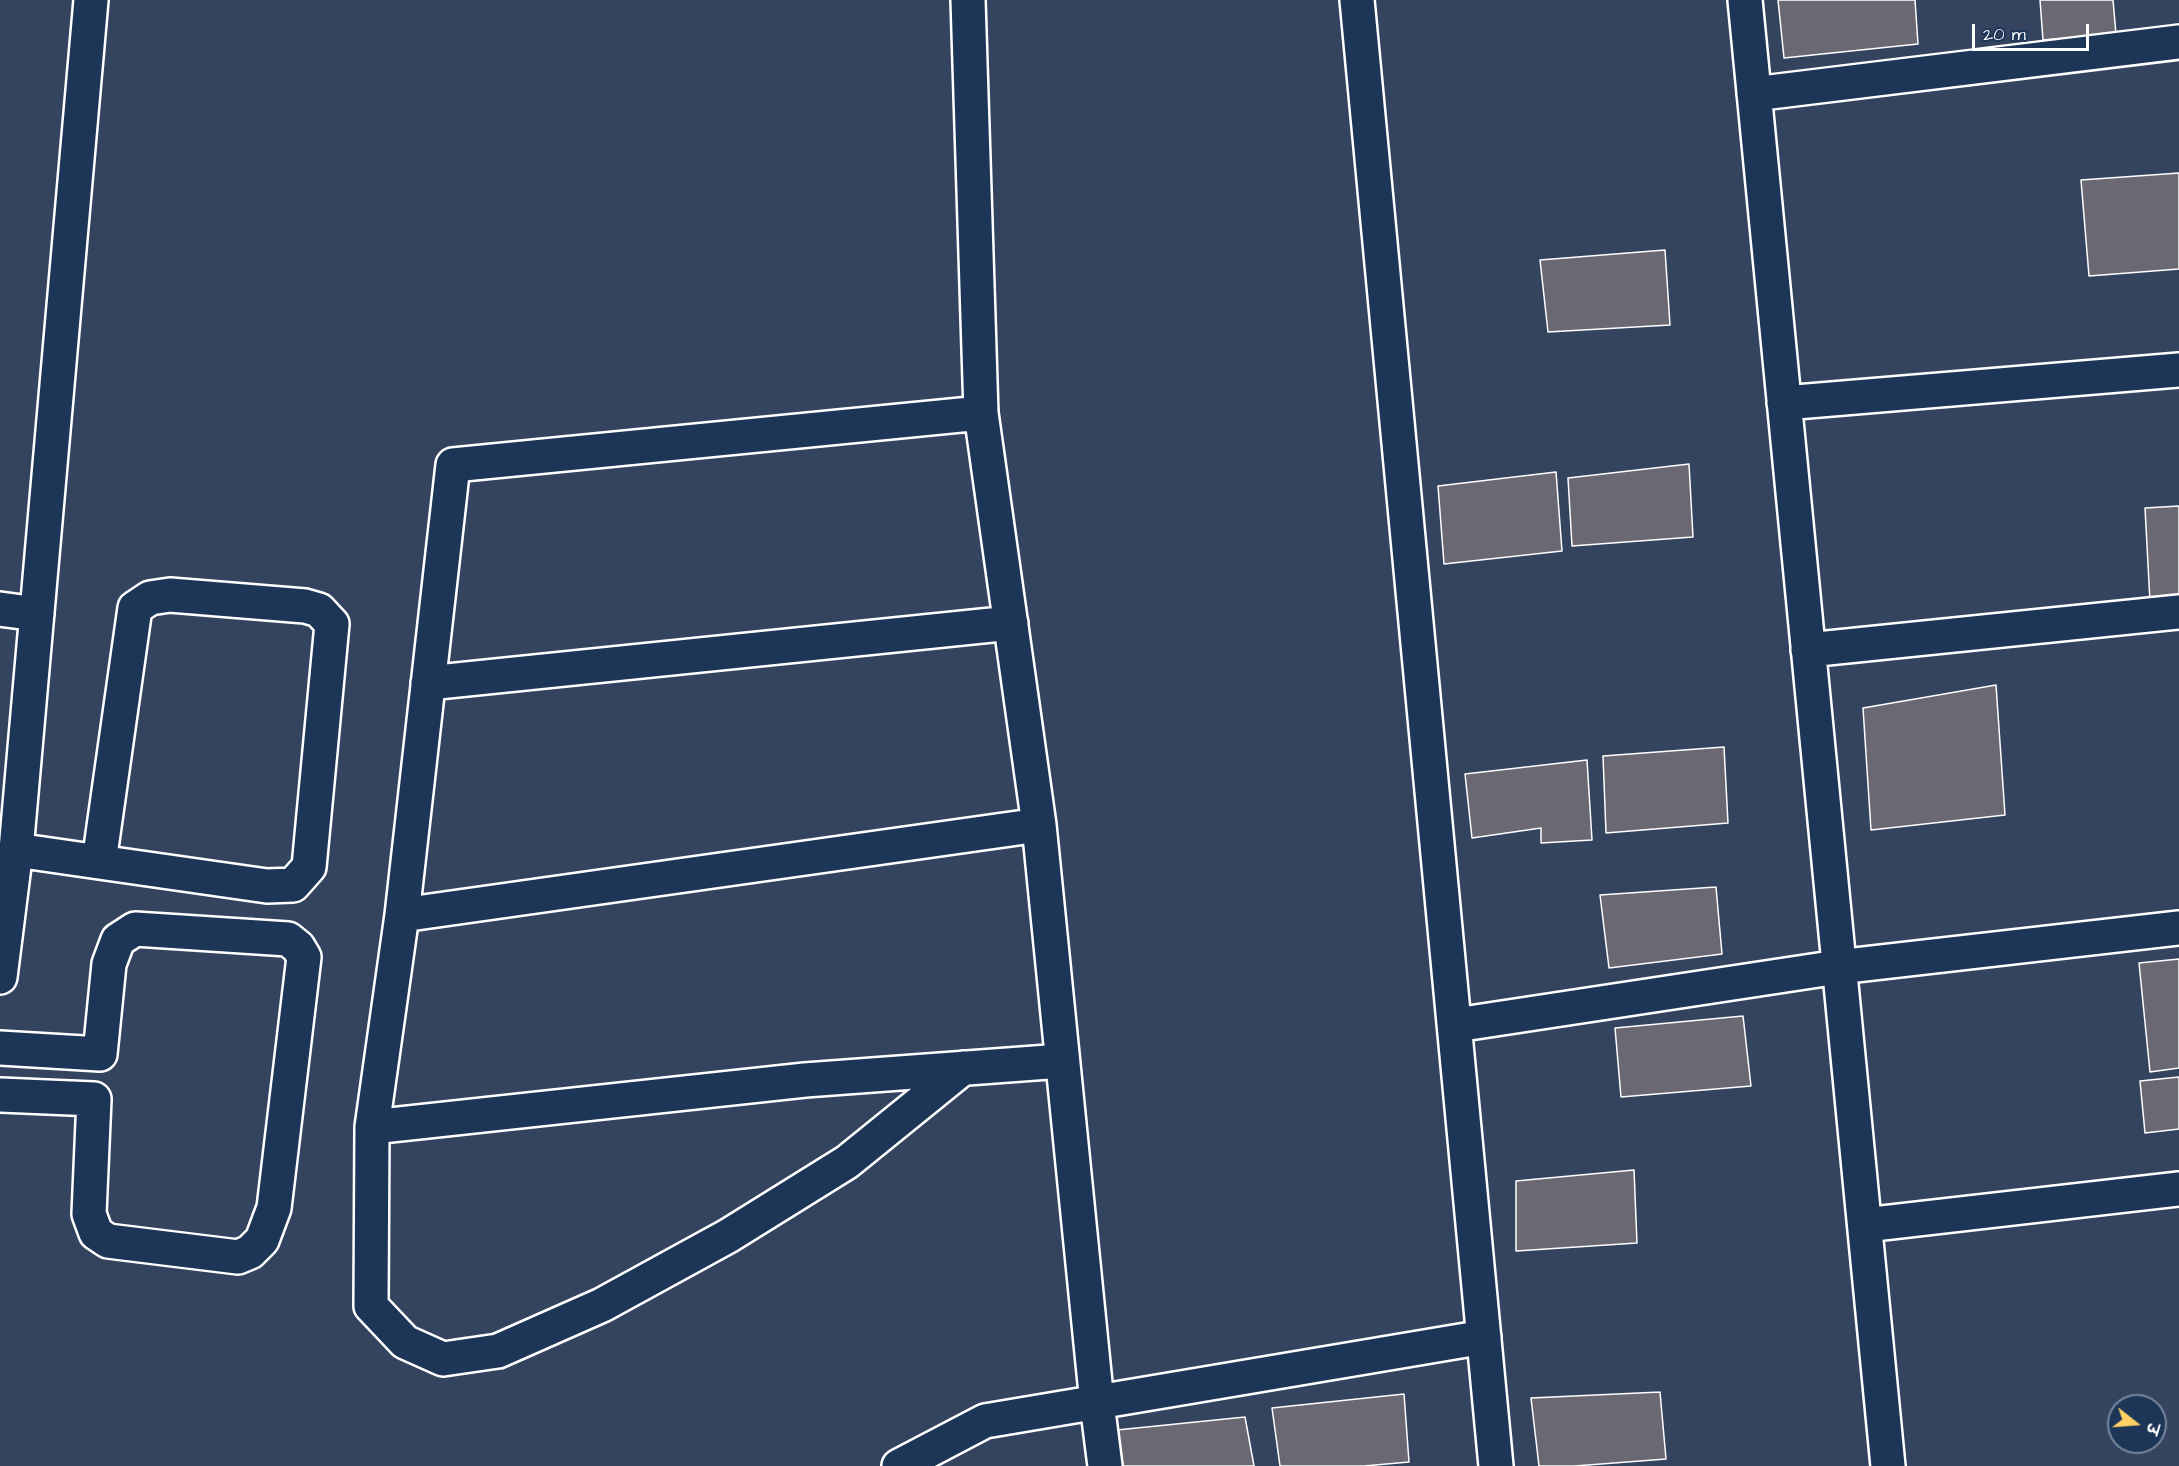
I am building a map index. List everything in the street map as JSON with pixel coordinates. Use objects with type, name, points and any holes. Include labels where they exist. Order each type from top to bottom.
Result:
[{"type":"street","points":[[0,977],[16,850],[91,0]]},
{"type":"street","points":[[968,0],[981,413],[1039,825],[1105,1466]]},
{"type":"street","points":[[1358,0],[1496,1466]]},
{"type":"street","points":[[1745,0],[1888,1466]]},
{"type":"street","points":[[1754,94],[2179,42]]},
{"type":"street","points":[[1784,403],[2179,370]]},
{"type":"street","points":[[963,1068],[847,1162],[728,1236],[602,1305],[498,1351],[443,1359],[405,1342],[371,1306],[372,1126],[402,915],[453,465],[981,413]]},
{"type":"street","points":[[16,850],[99,862],[267,886],[293,885],[309,867],[332,624],[319,610],[305,606],[170,594],[150,598],[135,608],[99,862]]},
{"type":"street","points":[[0,609],[37,614]]},
{"type":"street","points":[[1808,650],[2179,612]]},
{"type":"street","points":[[428,683],[1011,623]]},
{"type":"street","points":[[402,915],[1039,825]]},
{"type":"street","points":[[1456,1025],[1838,967],[2179,928]]},
{"type":"street","points":[[135,929],[288,939],[298,947],[304,957],[274,1208],[261,1240],[250,1252],[238,1257],[108,1241],[96,1233],[89,1214],[94,1099],[100,1054],[109,964],[118,940],[135,929]]},
{"type":"street","points":[[0,1048],[100,1054]]},
{"type":"street","points":[[372,1126],[805,1080],[1062,1060]]},
{"type":"street","points":[[0,1095],[94,1099]]},
{"type":"street","points":[[1865,1225],[2179,1190]]},
{"type":"street","points":[[898,1466],[985,1421],[1484,1337]]},
{"type":"building","points":[[1778,0],[1915,0],[1918,44],[1784,58]]},
{"type":"building","points":[[2040,0],[2113,0],[2116,34],[2043,40]]},
{"type":"building","points":[[2179,173],[2179,269],[2089,276],[2081,180]]},
{"type":"building","points":[[1665,250],[1670,325],[1548,332],[1540,260]]},
{"type":"building","points":[[1689,464],[1693,537],[1572,546],[1568,478]]},
{"type":"building","points":[[1556,472],[1562,551],[1444,564],[1438,486]]},
{"type":"building","points":[[2179,506],[2179,600],[2150,602],[2145,508]]},
{"type":"building","points":[[1996,685],[2005,815],[1871,830],[1863,708]]},
{"type":"building","points":[[1724,747],[1728,823],[1606,833],[1603,756]]},
{"type":"building","points":[[1587,760],[1592,840],[1541,843],[1541,828],[1472,838],[1465,774]]},
{"type":"building","points":[[1716,887],[1722,954],[1609,968],[1600,895]]},
{"type":"building","points":[[2179,959],[2179,1068],[2150,1072],[2139,963]]},
{"type":"building","points":[[1743,1016],[1751,1086],[1621,1097],[1615,1028]]},
{"type":"building","points":[[2179,1077],[2179,1129],[2145,1133],[2140,1081]]},
{"type":"building","points":[[1634,1170],[1637,1243],[1516,1251],[1516,1181]]},
{"type":"building","points":[[1660,1392],[1666,1459],[1575,1466],[1539,1466],[1531,1398]]},
{"type":"building","points":[[1404,1394],[1409,1462],[1364,1466],[1280,1466],[1272,1408]]},
{"type":"building","points":[[1245,1417],[1254,1466],[1118,1466],[1117,1430]]}]
